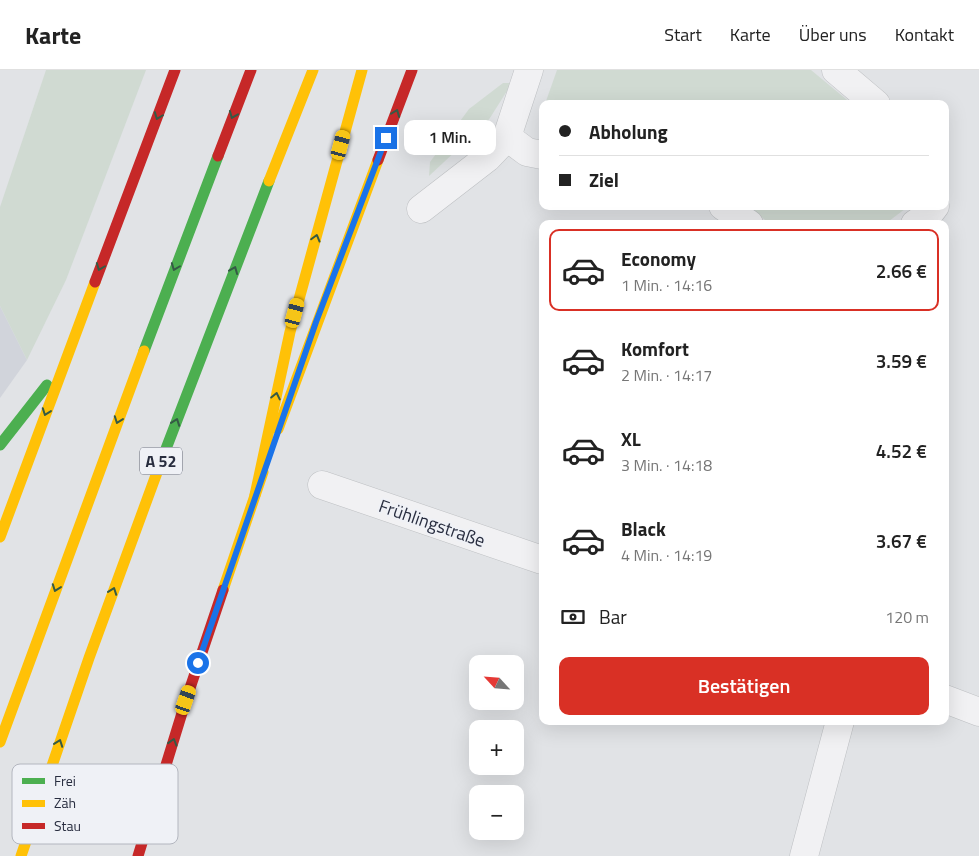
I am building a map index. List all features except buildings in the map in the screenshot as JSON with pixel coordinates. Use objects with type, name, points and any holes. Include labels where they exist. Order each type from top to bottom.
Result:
[{"type":"main road","points":[[0,537],[62,366],[175,70]]},
{"type":"main road","points":[[0,742],[154,322],[251,70]]},
{"type":"main road","name":"A 52","points":[[52,764],[182,402],[313,70]]},
{"type":"main road","points":[[255,495],[290,332],[362,70]]},
{"type":"main road","points":[[166,764],[255,495],[316,322],[412,70]]},
{"type":"main road","points":[[0,445],[62,366]]},
{"type":"main road","name":"A 52","points":[[21,856],[25,844]]},
{"type":"main road","points":[[138,856],[142,844]]},
{"type":"street","points":[[421,209],[487,158],[507,137],[529,70]]},
{"type":"street","points":[[836,70],[871,100]]},
{"type":"street","points":[[507,137],[527,152],[539,154]]},
{"type":"street","points":[[729,210],[743,220]]},
{"type":"street","points":[[921,220],[932,210]]},
{"type":"street","name":"Frühlingstraße","points":[[322,485],[539,559]]},
{"type":"street","points":[[949,701],[979,712]]},
{"type":"street","points":[[804,856],[839,725]]},
{"type":"shaded area","points":[[46,70],[146,70],[66,280],[27,360],[0,306],[0,207]]},
{"type":"shaded area","points":[[557,70],[811,70],[847,100],[546,100]]},
{"type":"shaded area","points":[[503,83],[512,83],[488,121],[429,176],[430,162],[469,109]]},
{"type":"shaded area","points":[[753,210],[904,210],[890,220],[765,220]]},
{"type":"shaded area","points":[[0,306],[27,360],[0,398]]},
{"type":"traffic: fast","points":[[144,351],[218,156]]},
{"type":"traffic: fast","points":[[159,467],[269,181]]},
{"type":"traffic: fast","points":[[0,445],[47,385]]},
{"type":"traffic: slow","points":[[269,181],[313,70]]},
{"type":"traffic: slow","points":[[255,495],[290,332],[362,70]]},
{"type":"traffic: slow","points":[[278,429],[378,160]]},
{"type":"traffic: slow","points":[[0,537],[95,282]]},
{"type":"traffic: slow","points":[[0,742],[144,351]]},
{"type":"traffic: slow","points":[[53,764],[159,467]]},
{"type":"traffic: slow","points":[[223,590],[263,472]]},
{"type":"traffic: slow","points":[[21,856],[25,844]]},
{"type":"traffic: jam","points":[[95,282],[175,70]]},
{"type":"traffic: jam","points":[[218,156],[251,70]]},
{"type":"traffic: jam","points":[[378,160],[412,70]]},
{"type":"traffic: jam","points":[[166,764],[223,590]]},
{"type":"traffic: jam","points":[[138,856],[142,844]]},
{"type":"route","points":[[198,663],[316,322],[386,138]]}]
